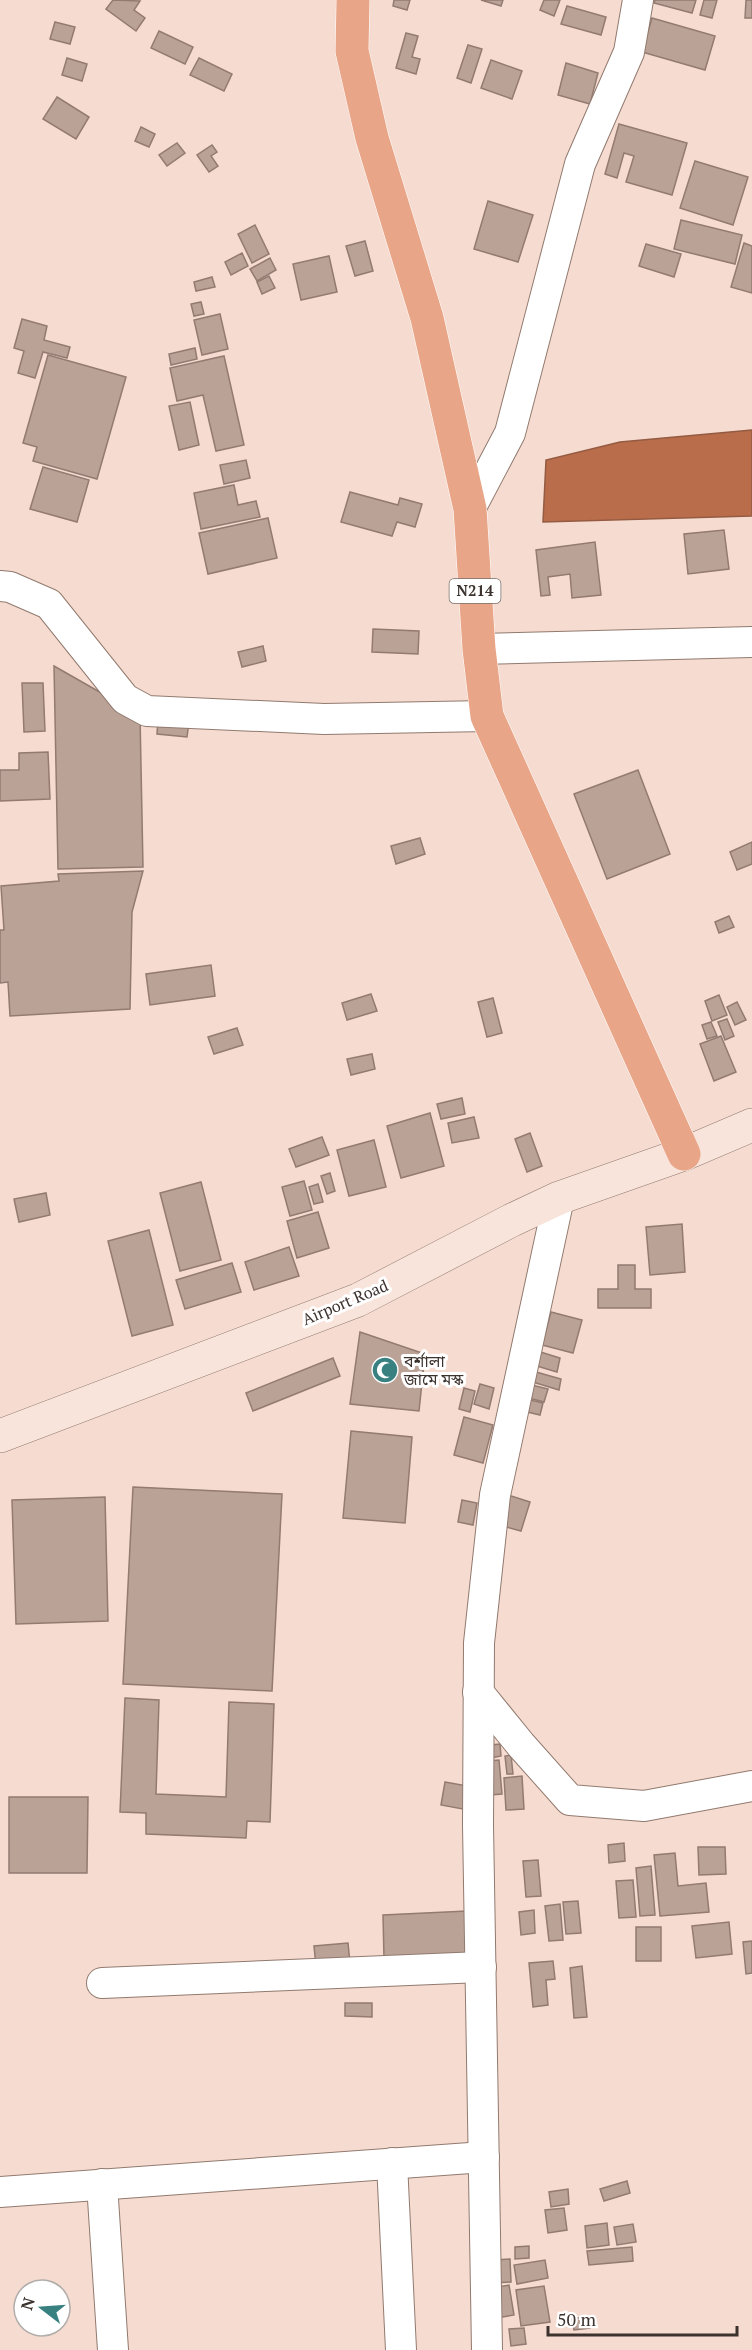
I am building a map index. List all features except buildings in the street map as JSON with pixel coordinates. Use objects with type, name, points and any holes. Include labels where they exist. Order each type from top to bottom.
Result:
[{"type":"highway","name":"N214","points":[[353,0],[352,51],[372,138],[427,318],[470,509],[479,649],[487,716],[684,1154]]},
{"type":"main road","name":"Airport Road","points":[[0,1436],[358,1300],[512,1220],[560,1198],[684,1154],[752,1125]]},
{"type":"street","points":[[470,509],[510,434],[580,164],[629,52],[638,0]]},
{"type":"street","points":[[0,586],[10,587],[49,604],[125,699],[147,711],[324,719],[487,716]]},
{"type":"street","points":[[479,649],[752,642]]},
{"type":"street","points":[[487,2350],[478,1825],[479,1643],[495,1495],[560,1198]]},
{"type":"street","points":[[478,1692],[570,1800],[644,1806],[752,1786]]},
{"type":"street","points":[[102,1983],[481,1967]]},
{"type":"street","points":[[0,2192],[484,2157]]},
{"type":"street","points":[[392,2163],[401,2350]]},
{"type":"street","points":[[102,2184],[113,2350]]},
{"type":"shaded area","points":[[752,430],[752,516],[543,522],[546,460],[620,442]]},
{"type":"place","name":"বর্শালা জামে মস্ক","points":[[385,1370]]}]
